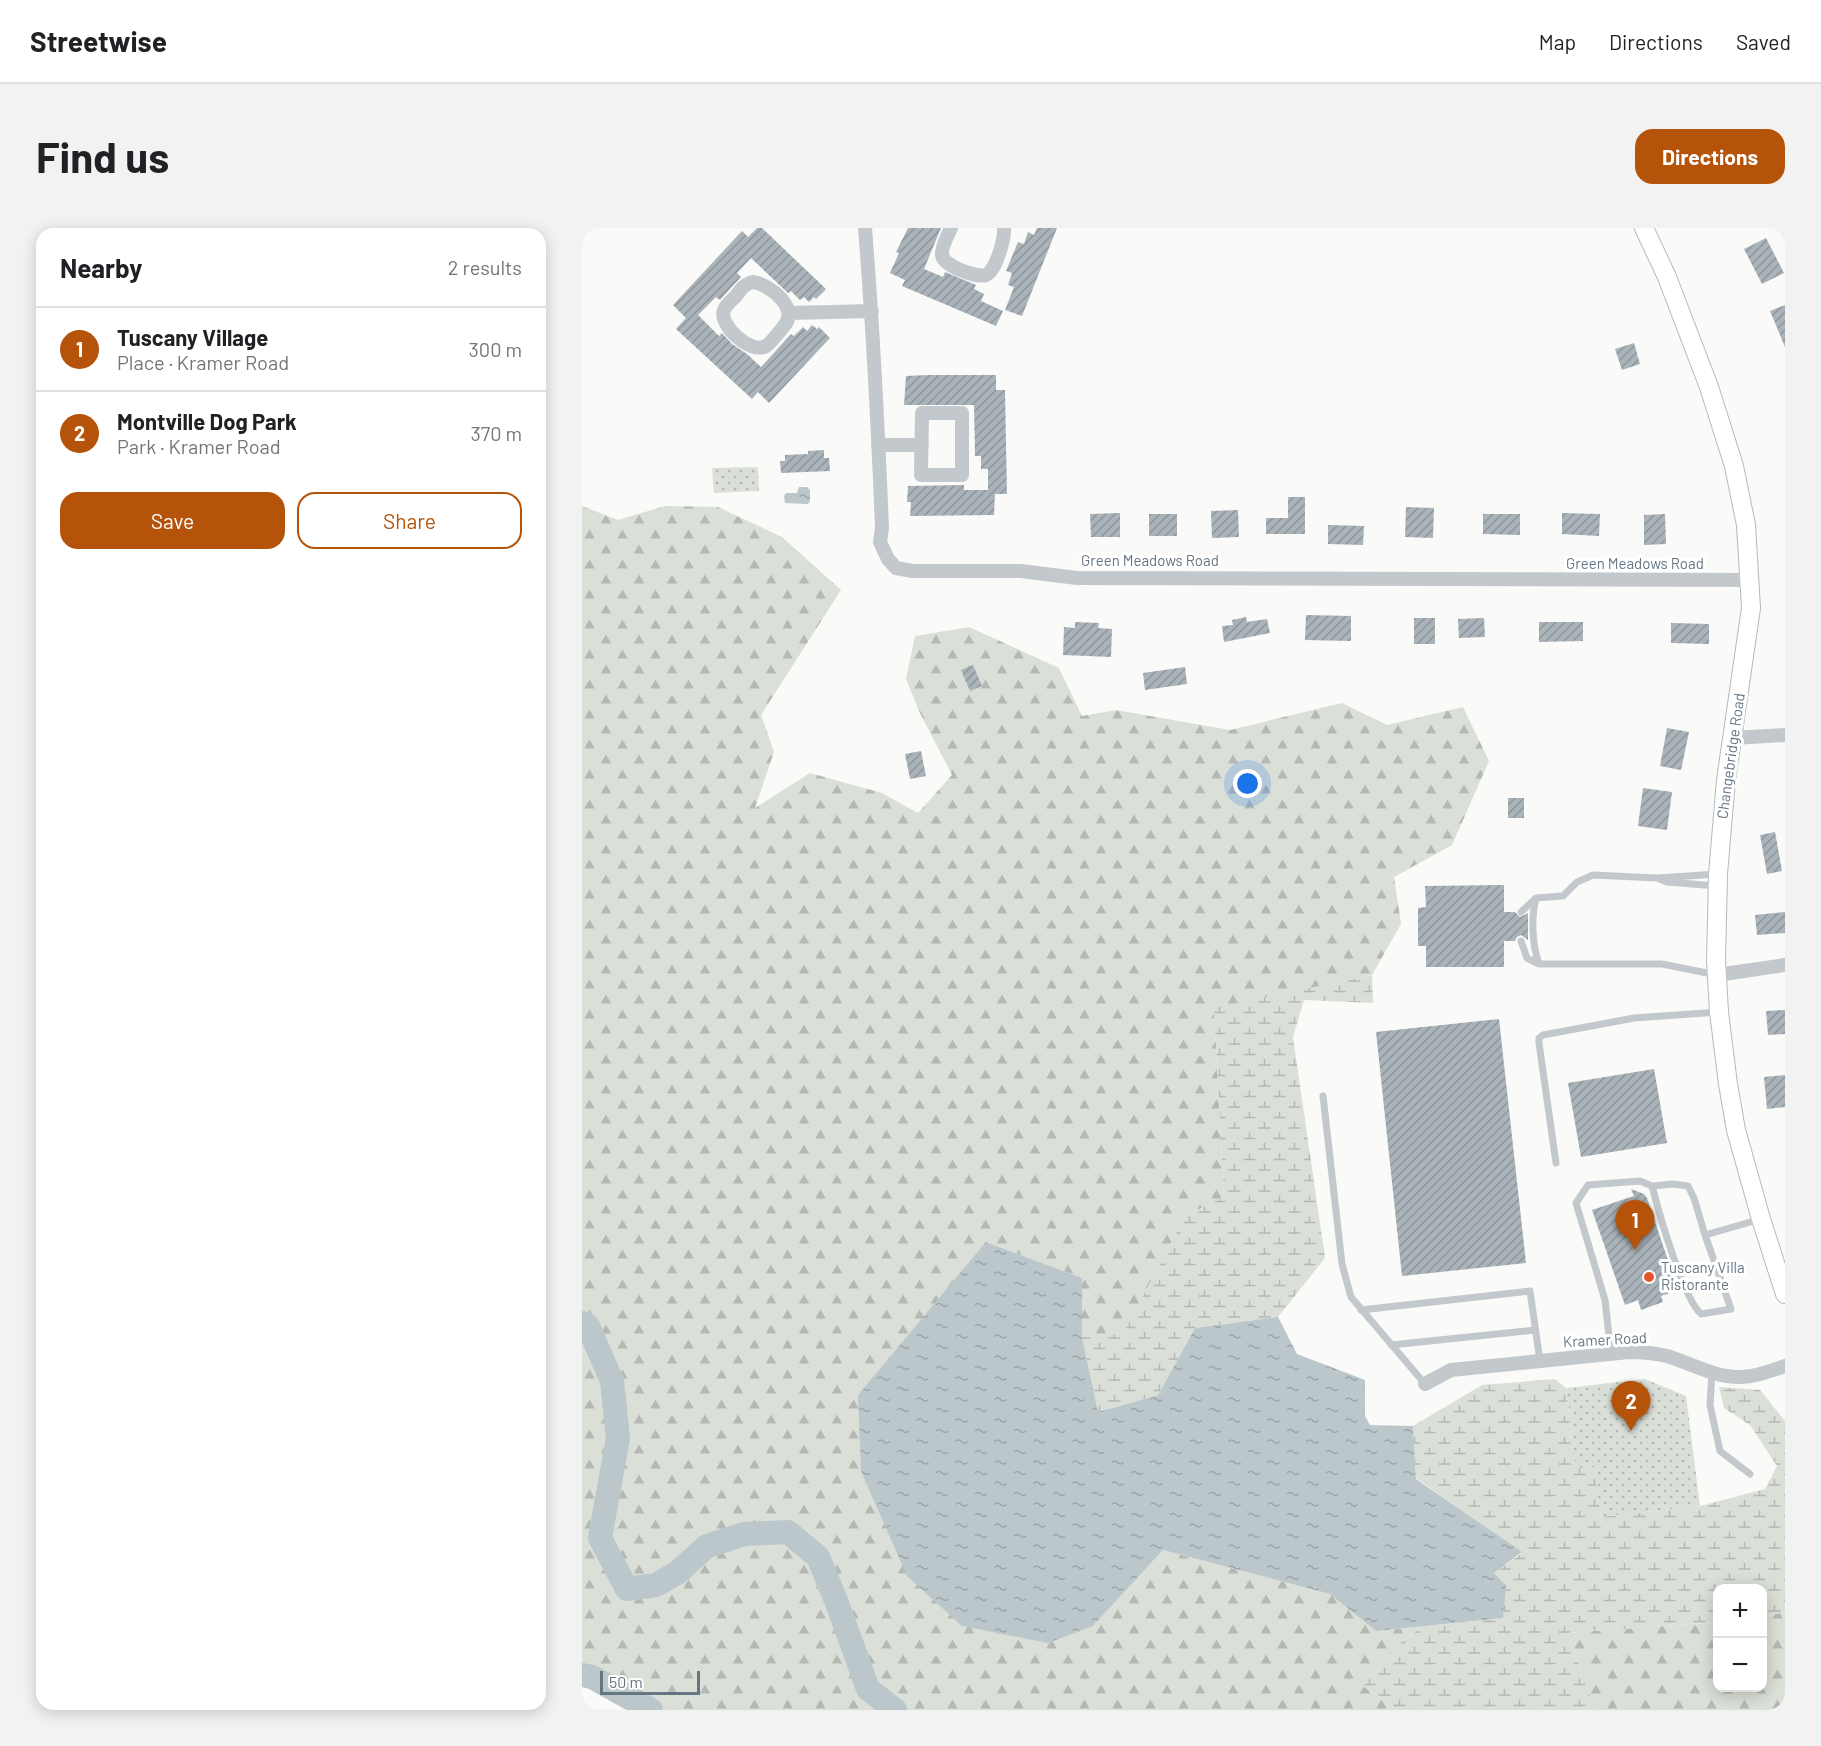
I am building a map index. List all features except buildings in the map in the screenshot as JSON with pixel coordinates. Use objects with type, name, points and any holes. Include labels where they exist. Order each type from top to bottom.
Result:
[{"type":"main road","name":"Changebridge Road","points":[[1644,228],[1694,344],[1734,466],[1746,525],[1751,608],[1726,780],[1718,880],[1717,975],[1719,1012],[1736,1130],[1785,1294]]},
{"type":"street","name":"Green Meadows Road","points":[[865,228],[872,311],[882,528],[880,543],[888,559],[896,568],[913,571],[1022,571],[1077,578],[1749,580]]},
{"type":"street","points":[[951,228],[942,258],[947,264],[976,276],[992,271],[1005,236],[1004,228]]},
{"type":"street","points":[[753,282],[761,283],[785,302],[789,313],[787,322],[765,347],[756,348],[748,346],[725,325],[723,318],[724,310],[731,301],[746,284],[753,282]]},
{"type":"street","points":[[789,313],[872,311]]},
{"type":"street","points":[[922,413],[962,413],[962,475],[921,475],[922,445],[922,413]]},
{"type":"street","points":[[878,445],[922,445]]},
{"type":"street","points":[[1733,738],[1785,735]]},
{"type":"street","points":[[1717,975],[1785,965]]},
{"type":"street","name":"Kramer Road","points":[[1425,1384],[1451,1370],[1611,1354],[1648,1353],[1725,1376],[1754,1376],[1785,1366]]},
{"type":"lane","points":[[1521,912],[1536,898],[1563,896],[1577,882],[1593,875],[1718,880]]},
{"type":"lane","points":[[1657,878],[1667,882],[1718,880]]},
{"type":"lane","points":[[1536,898],[1534,950],[1539,963]]},
{"type":"lane","points":[[1521,941],[1527,958],[1539,963],[1662,964],[1717,975]]},
{"type":"lane","points":[[1556,1163],[1539,1038],[1543,1035],[1634,1018],[1719,1012]]},
{"type":"lane","points":[[1323,1096],[1342,1264],[1351,1297],[1425,1384]]},
{"type":"lane","points":[[1611,1354],[1605,1300],[1576,1203],[1588,1185],[1640,1181],[1652,1186],[1673,1184],[1688,1186],[1731,1309],[1701,1314],[1695,1309],[1685,1289],[1652,1186]]},
{"type":"lane","points":[[1705,1235],[1761,1219]]},
{"type":"lane","points":[[1361,1310],[1530,1291],[1540,1361]]},
{"type":"lane","points":[[1391,1345],[1535,1330]]},
{"type":"lane","points":[[1712,1372],[1710,1405],[1720,1451],[1750,1474]]},
{"type":"green space","points":[[758,467],[759,491],[714,493],[712,468]]},
{"type":"green space","points":[[582,506],[618,520],[665,506],[718,507],[782,537],[841,590],[761,715],[774,752],[755,808],[810,773],[882,793],[918,813],[952,775],[920,713],[906,679],[915,636],[969,627],[1059,668],[1082,716],[1116,710],[1230,730],[1342,703],[1387,725],[1463,707],[1489,761],[1452,845],[1394,877],[1401,924],[1372,975],[1214,1009],[1224,1197],[1185,1216],[1123,1335],[1082,1337],[1082,1278],[986,1242],[1093,1626],[1163,1550],[1330,1594],[1376,1631],[1423,1626],[1395,1647],[1363,1686],[1397,1710],[665,1710],[597,1670],[582,1667]]},
{"type":"green space","points":[[1372,975],[1373,1003],[1304,1000],[1293,1037],[1325,1258],[1278,1317],[1195,1328],[1158,1395],[1098,1412],[1082,1337],[1123,1334],[1185,1216],[1224,1197],[1214,1008]]},
{"type":"green space","points":[[1555,1379],[1566,1388],[1576,1468],[1594,1467],[1601,1517],[1700,1506],[1765,1489],[1777,1466],[1750,1425],[1724,1408],[1719,1387],[1760,1390],[1785,1421],[1785,1612],[1767,1616],[1767,1584],[1713,1584],[1713,1622],[1568,1633],[1595,1710],[1397,1710],[1363,1686],[1395,1647],[1423,1626],[1503,1618],[1494,1573],[1522,1553],[1416,1478],[1413,1426],[1482,1385]]},
{"type":"green space","points":[[1645,1379],[1686,1396],[1700,1506],[1601,1517],[1594,1468],[1576,1469],[1566,1388]]},
{"type":"green space","points":[[1785,1612],[1785,1710],[1595,1710],[1568,1633],[1713,1622],[1713,1692],[1767,1692],[1767,1616]]},
{"type":"water","points":[[799,487],[807,487],[810,490],[808,504],[785,503],[786,493],[797,493]]},
{"type":"water","points":[[986,1242],[1082,1278],[1082,1337],[1098,1412],[1158,1395],[1195,1328],[1278,1317],[1297,1354],[1365,1380],[1365,1416],[1370,1425],[1413,1426],[1416,1479],[1522,1552],[1494,1573],[1506,1586],[1503,1618],[1376,1631],[1330,1594],[1163,1550],[1093,1626],[1048,1643],[962,1626],[907,1576],[861,1471],[858,1395]]},
{"type":"waterway","points":[[582,1323],[588,1326],[612,1381],[618,1438],[600,1538],[627,1589],[656,1585],[677,1573],[707,1546],[745,1534],[788,1532],[818,1557],[868,1689],[895,1710]]},
{"type":"waterway","points":[[582,1675],[592,1677],[651,1710]]},
{"type":"place","name":"Tuscany Village","points":[[1635,1250]]},
{"type":"place","name":"Tuscany Villa Ristorante","points":[[1649,1277]]},
{"type":"place","name":"Montville Dog Park","points":[[1631,1431]]}]
